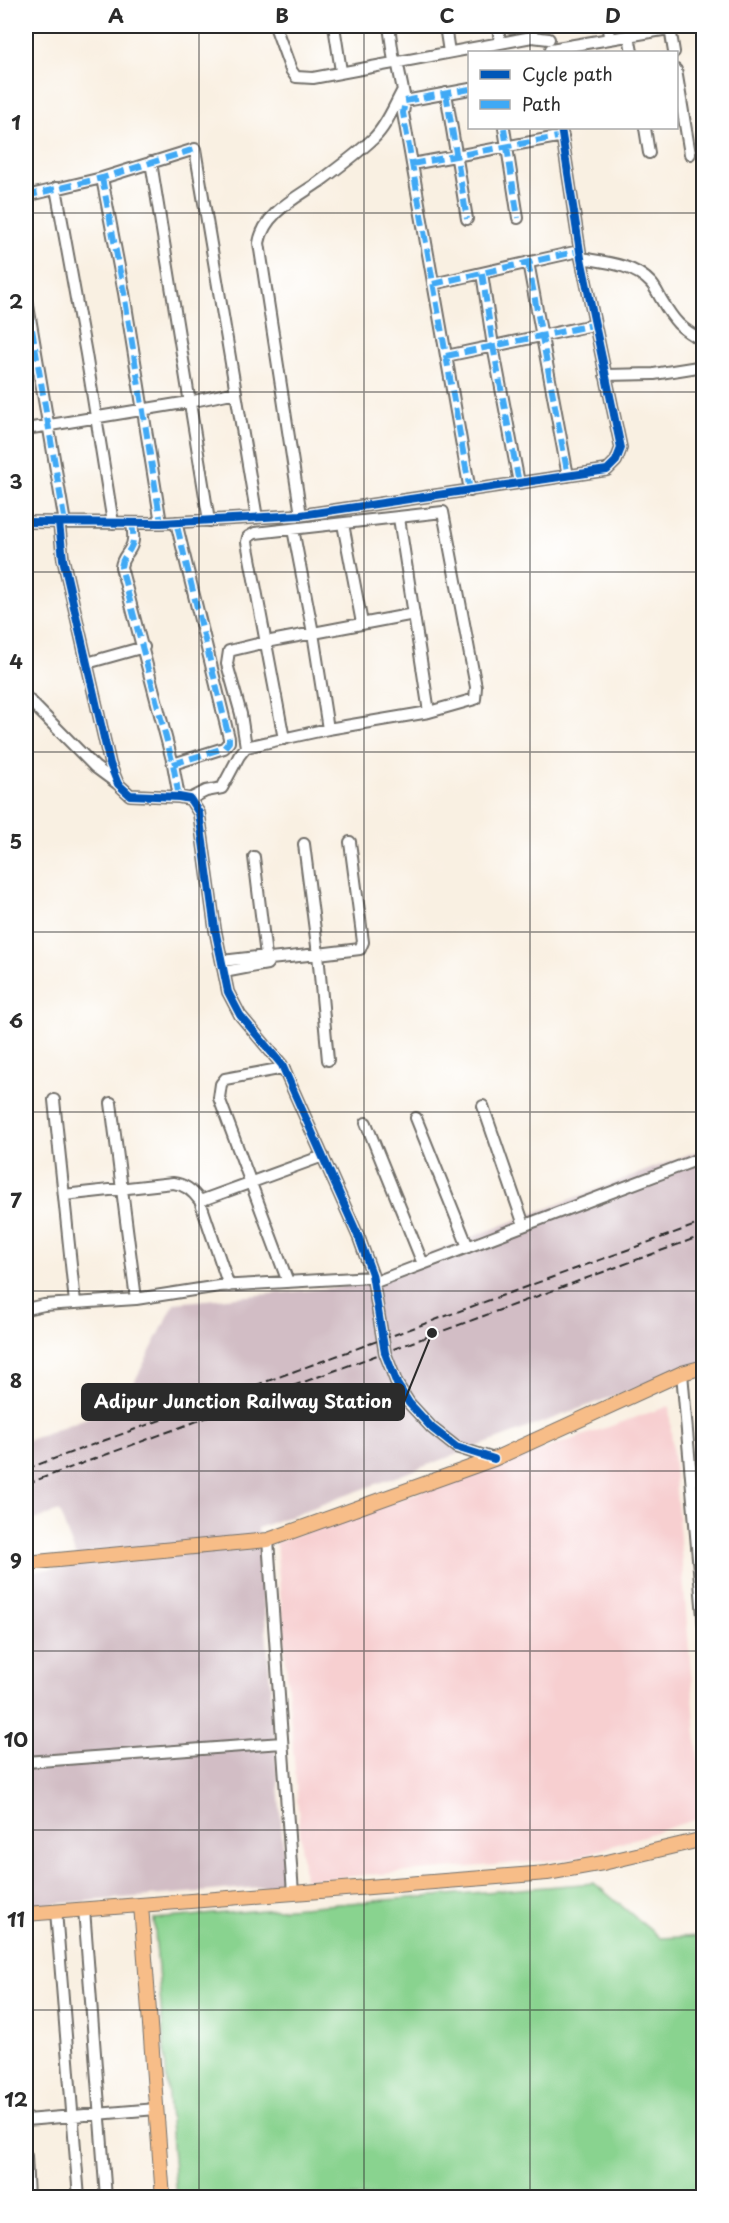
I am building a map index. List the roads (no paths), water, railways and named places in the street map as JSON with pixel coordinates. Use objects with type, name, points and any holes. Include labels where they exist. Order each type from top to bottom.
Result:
[{"type":"main road","points":[[26,1563],[268,1540],[494,1459],[682,1373],[704,1367]]},
{"type":"main road","points":[[26,1914],[548,1873],[704,1839]]},
{"type":"main road","points":[[141,1905],[163,2198]]},
{"type":"street","points":[[275,26],[296,77],[313,78],[500,43],[531,31],[550,47],[629,36],[656,28],[686,26]]},
{"type":"street","points":[[334,26],[341,71]]},
{"type":"street","points":[[389,26],[404,96],[403,113],[470,491]]},
{"type":"street","points":[[445,26],[449,52]]},
{"type":"street","points":[[498,26],[500,43]]},
{"type":"street","points":[[549,26],[550,47]]},
{"type":"street","points":[[608,26],[609,39]]},
{"type":"street","points":[[670,28],[674,51]]},
{"type":"street","points":[[629,36],[632,51]]},
{"type":"street","points":[[678,82],[690,154]]},
{"type":"street","points":[[404,96],[468,89]]},
{"type":"street","points":[[446,93],[467,219]]},
{"type":"street","points":[[301,515],[259,243],[261,231],[290,199],[338,168],[373,139],[404,96]]},
{"type":"street","points":[[504,129],[518,218]]},
{"type":"street","points":[[645,129],[649,153]]},
{"type":"street","points":[[26,522],[161,523],[301,515],[607,470],[616,461],[621,448],[593,326],[562,132],[412,164]]},
{"type":"street","points":[[26,196],[102,178],[195,149],[257,518]]},
{"type":"street","points":[[151,162],[209,521]]},
{"type":"street","points":[[102,178],[161,523]]},
{"type":"street","points":[[56,189],[113,523]]},
{"type":"street","points":[[433,284],[528,262],[580,254],[641,274],[651,283],[674,322],[704,341]]},
{"type":"street","points":[[528,262],[568,476]]},
{"type":"street","points":[[482,273],[493,346],[519,483]]},
{"type":"street","points":[[26,294],[62,523],[63,559],[110,764],[118,784]]},
{"type":"street","points":[[446,356],[593,326]]},
{"type":"street","points":[[604,375],[654,374],[704,366]]},
{"type":"street","points":[[26,429],[236,392]]},
{"type":"street","points":[[26,697],[95,766],[130,795],[184,798],[222,788],[246,747],[284,739],[328,729],[429,712],[472,701],[476,696],[476,687],[443,512],[255,533],[249,537],[247,542],[284,739]]},
{"type":"street","points":[[399,518],[429,712]]},
{"type":"street","points":[[173,764],[224,748],[229,742],[176,522]]},
{"type":"street","points":[[132,523],[134,537],[131,547],[122,558],[121,567],[144,647],[173,764],[184,798],[199,813],[215,929],[228,992],[240,1015],[284,1068],[359,1238],[373,1280],[385,1353],[397,1384],[409,1403],[432,1428],[456,1447],[494,1459]]},
{"type":"street","points":[[343,524],[362,623]]},
{"type":"street","points":[[293,529],[328,729]]},
{"type":"street","points":[[246,747],[241,714],[227,657],[229,651],[414,614]]},
{"type":"street","points":[[87,663],[144,647]]},
{"type":"street","points":[[222,961],[318,954],[362,947],[350,842]]},
{"type":"street","points":[[304,844],[328,1060]]},
{"type":"street","points":[[224,972],[267,964],[268,957],[254,857]]},
{"type":"street","points":[[284,1068],[225,1080],[220,1084],[219,1098],[288,1282]]},
{"type":"street","points":[[54,1100],[75,1303]]},
{"type":"street","points":[[111,1102],[136,1299]]},
{"type":"street","points":[[483,1106],[524,1225]]},
{"type":"street","points":[[416,1118],[468,1247]]},
{"type":"street","points":[[366,1123],[423,1264]]},
{"type":"street","points":[[200,1201],[322,1156]]},
{"type":"street","points":[[26,1310],[44,1305],[136,1299],[229,1286],[373,1280],[423,1264],[704,1156]]},
{"type":"street","points":[[64,1195],[178,1183],[189,1189],[200,1201],[229,1286]]},
{"type":"street","points":[[682,1373],[704,1628]]},
{"type":"street","points":[[268,1540],[293,1893]]},
{"type":"street","points":[[26,1762],[282,1743]]},
{"type":"street","points":[[84,1909],[106,2198]]},
{"type":"street","points":[[56,1911],[79,2198]]},
{"type":"street","points":[[26,2120],[156,2109]]},
{"type":"street","points":[[26,2156],[28,2198]]},
{"type":"railway","points":[[26,1469],[704,1222]]},
{"type":"railway","points":[[26,1484],[704,1235]]},
{"type":"place","name":"Adipur Junction Railway Station","points":[[432,1333]]}]
